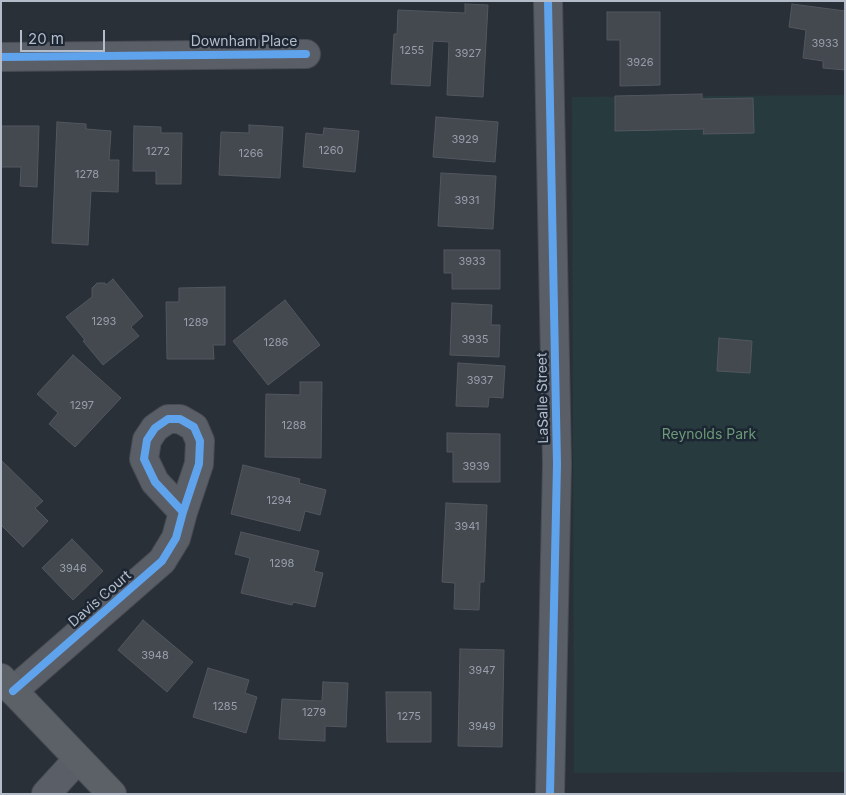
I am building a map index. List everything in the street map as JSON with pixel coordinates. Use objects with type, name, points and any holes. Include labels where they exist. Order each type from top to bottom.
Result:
[{"type":"main road","points":[[7,685],[112,794]]},
{"type":"street","name":"LaSalle Street","points":[[548,1],[557,464],[550,794]]},
{"type":"street","name":"Downham Place","points":[[1,57],[306,54]]},
{"type":"street","name":"Davis Court","points":[[7,685],[162,561],[176,538],[183,512]]},
{"type":"street","points":[[46,794],[78,759]]},
{"type":"green space","name":"Reynolds Park","points":[[845,95],[845,772],[574,773],[572,97]]},
{"type":"building","points":[[465,4],[488,5],[483,97],[447,95],[449,42],[433,41],[430,86],[391,84],[394,34],[397,34],[398,10],[465,13]]},
{"type":"building","points":[[792,4],[845,11],[845,70],[823,68],[823,61],[803,58],[806,30],[789,27]]},
{"type":"building","points":[[607,12],[660,12],[660,85],[620,86],[620,40],[607,40]]},
{"type":"building","points":[[702,94],[702,99],[753,98],[754,133],[703,134],[704,129],[615,131],[615,96]]},
{"type":"building","points":[[436,117],[498,122],[495,162],[433,157]]},
{"type":"building","points":[[57,122],[86,124],[86,129],[111,131],[109,160],[119,160],[118,192],[91,191],[88,245],[52,243]]},
{"type":"building","points":[[249,125],[283,127],[280,178],[219,175],[221,132],[249,133]]},
{"type":"building","points":[[1,126],[39,126],[37,187],[20,186],[21,167],[1,167]]},
{"type":"building","points":[[134,126],[161,127],[161,133],[182,133],[181,184],[156,184],[156,171],[133,171]]},
{"type":"building","points":[[324,128],[359,131],[355,172],[303,167],[306,133],[323,135]]},
{"type":"building","points":[[441,173],[496,176],[493,229],[438,226]]},
{"type":"building","points":[[444,250],[500,250],[500,289],[452,289],[452,273],[444,273]]},
{"type":"building","points":[[113,279],[143,316],[131,327],[139,336],[103,365],[66,317],[92,297],[92,288],[97,283],[105,283],[106,285]]},
{"type":"building","points":[[225,287],[225,345],[213,345],[214,359],[167,359],[166,302],[179,302],[179,288]]},
{"type":"building","points":[[285,300],[320,345],[268,385],[233,341]]},
{"type":"building","points":[[452,303],[492,305],[491,325],[500,325],[499,357],[450,355]]},
{"type":"building","points":[[719,338],[752,341],[750,373],[717,371]]},
{"type":"building","points":[[73,355],[121,398],[75,447],[49,424],[58,413],[37,394]]},
{"type":"building","points":[[458,363],[505,366],[503,398],[489,397],[488,407],[456,406]]},
{"type":"building","points":[[300,382],[322,382],[321,458],[265,457],[266,394],[300,395]]},
{"type":"building","points":[[447,433],[500,434],[500,482],[453,482],[453,452],[447,452]]},
{"type":"building","points":[[1,460],[43,501],[35,508],[48,521],[23,547],[1,525]]},
{"type":"building","points":[[243,465],[300,479],[299,483],[326,490],[320,515],[305,511],[300,531],[231,514]]},
{"type":"building","points":[[446,503],[487,505],[484,582],[480,582],[479,610],[454,609],[455,583],[442,582]]},
{"type":"building","points":[[241,532],[319,551],[314,571],[323,573],[315,607],[293,602],[292,605],[241,593],[250,558],[235,554]]},
{"type":"building","points":[[72,539],[103,571],[73,600],[42,568]]},
{"type":"building","points":[[143,620],[193,662],[167,692],[118,650]]},
{"type":"building","points":[[460,649],[504,650],[502,747],[458,746]]},
{"type":"building","points":[[208,668],[249,680],[245,693],[257,697],[246,733],[193,717]]},
{"type":"building","points":[[323,682],[348,683],[346,727],[325,726],[325,741],[279,739],[282,699],[322,701]]},
{"type":"building","points":[[386,692],[431,692],[431,742],[387,742]]},
{"type":"cycle path","points":[[548,1],[557,464],[550,794]]},
{"type":"cycle path","points":[[1,57],[306,54]]},
{"type":"cycle path","points":[[13,691],[162,561],[176,538],[199,464],[200,441],[194,427],[180,419],[168,419],[155,428],[147,440],[144,459],[155,482],[183,512]]}]
